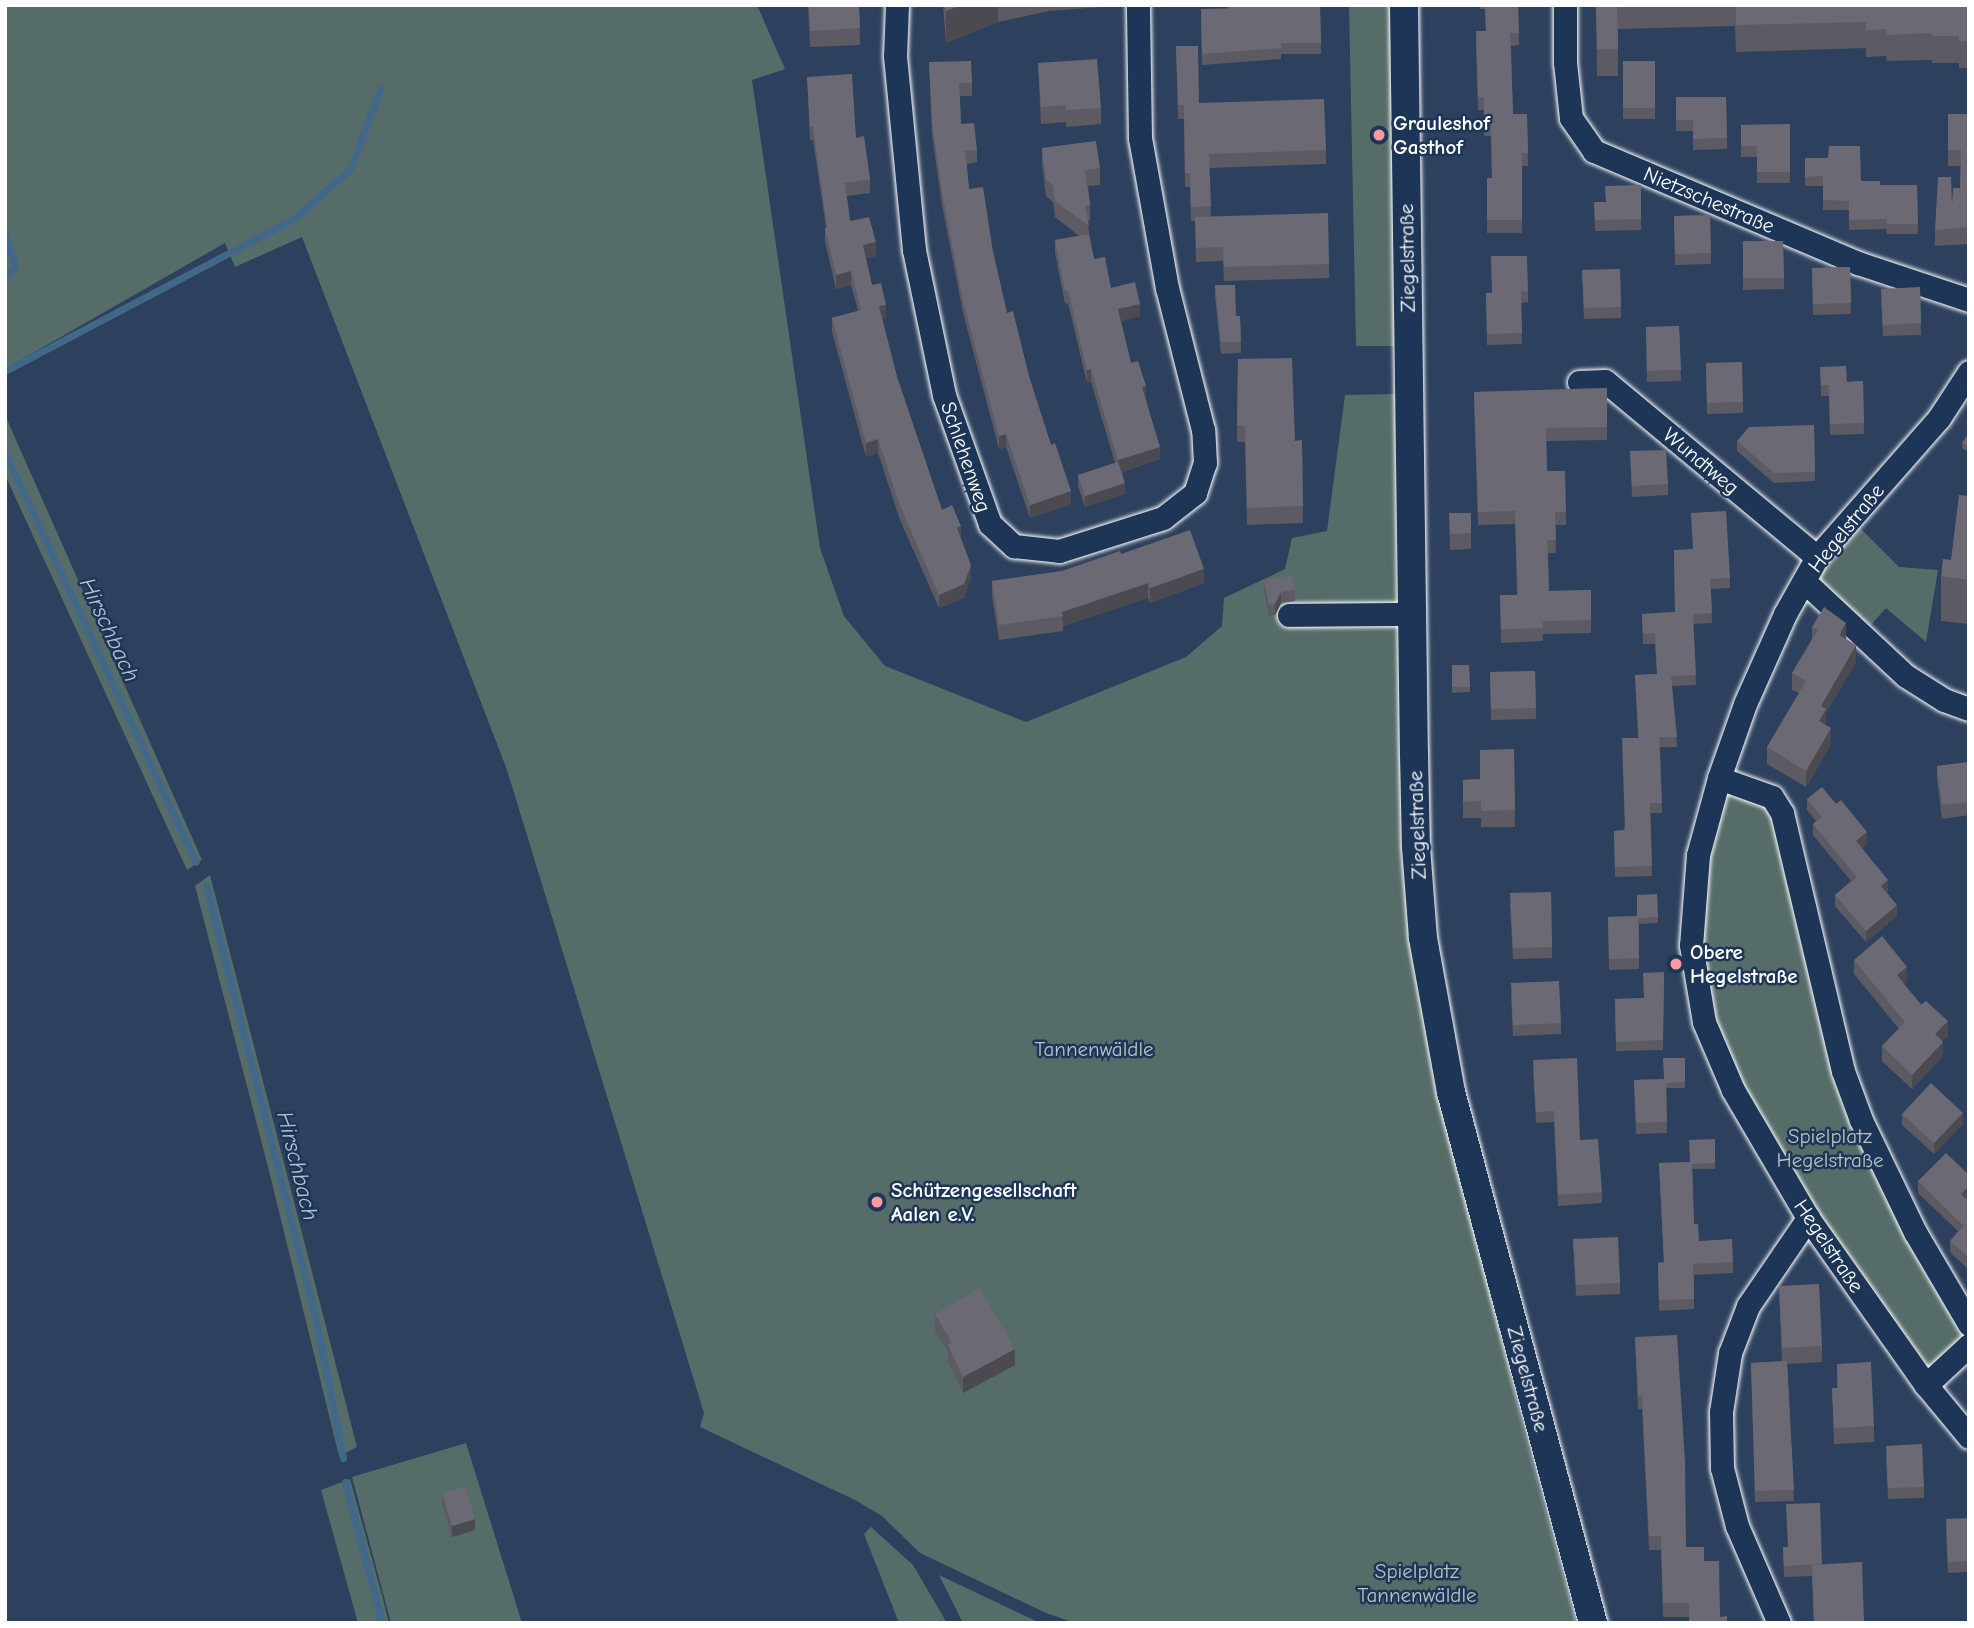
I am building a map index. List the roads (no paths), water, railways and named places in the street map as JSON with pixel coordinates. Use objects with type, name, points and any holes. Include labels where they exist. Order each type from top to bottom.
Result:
[{"type":"main road","name":"Ziegelstraße","points":[[1404,5],[1416,846],[1428,963],[1451,1092],[1593,1623]]},
{"type":"street","name":"Schlehenweg","points":[[897,5],[895,56],[914,250],[944,395],[990,524],[1014,546],[1059,551],[1163,518],[1195,493],[1205,463],[1203,429],[1167,288],[1140,138],[1138,5]]},
{"type":"street","name":"Nietzschestraße","points":[[1565,5],[1565,62],[1571,118],[1594,151],[1858,263],[1969,300]]},
{"type":"street","name":"Hegelstraße","points":[[1969,372],[1939,418],[1817,557],[1804,580],[1745,704],[1719,778],[1698,855],[1691,944],[1704,1022],[1732,1090],[1808,1218],[1926,1385],[1969,1437]]},
{"type":"street","name":"Wundtweg","points":[[1579,382],[1605,381],[1817,557]]},
{"type":"street","points":[[1804,580],[1906,676],[1944,700],[1969,709]]},
{"type":"street","points":[[1289,615],[1411,614]]},
{"type":"street","points":[[1719,778],[1772,797],[1782,813],[1796,863],[1821,986],[1847,1083],[1861,1120],[1915,1232],[1969,1324]]},
{"type":"street","points":[[1779,1623],[1737,1526],[1722,1468],[1721,1412],[1730,1353],[1748,1306],[1808,1218]]},
{"type":"street","points":[[1926,1385],[1969,1345]]},
{"type":"waterway","points":[[5,371],[292,220],[350,169],[381,88]]},
{"type":"waterway","name":"Hirschbach","points":[[5,232],[15,267],[5,276]]},
{"type":"waterway","name":"Hirschbach","points":[[5,453],[196,862]]},
{"type":"waterway","name":"Hirschbach","points":[[206,885],[314,1311],[343,1458]]},
{"type":"waterway","name":"Hirschbach","points":[[345,1482],[382,1623]]},
{"type":"place","name":"Grauleshof Gasthof","points":[[1379,135]]},
{"type":"place","name":"Obere Hegelstraße","points":[[1676,964]]},
{"type":"place","name":"Schützengesellschaft Aalen e.V.","points":[[877,1202]]},
{"type":"park label","name":"Tannenwäldle","points":[[1094,1049]]},
{"type":"park label","name":"Spielplatz Hegelstraße","points":[[1830,1148]]},
{"type":"park label","name":"Spielplatz Tannenwäldle","points":[[1417,1583]]}]
